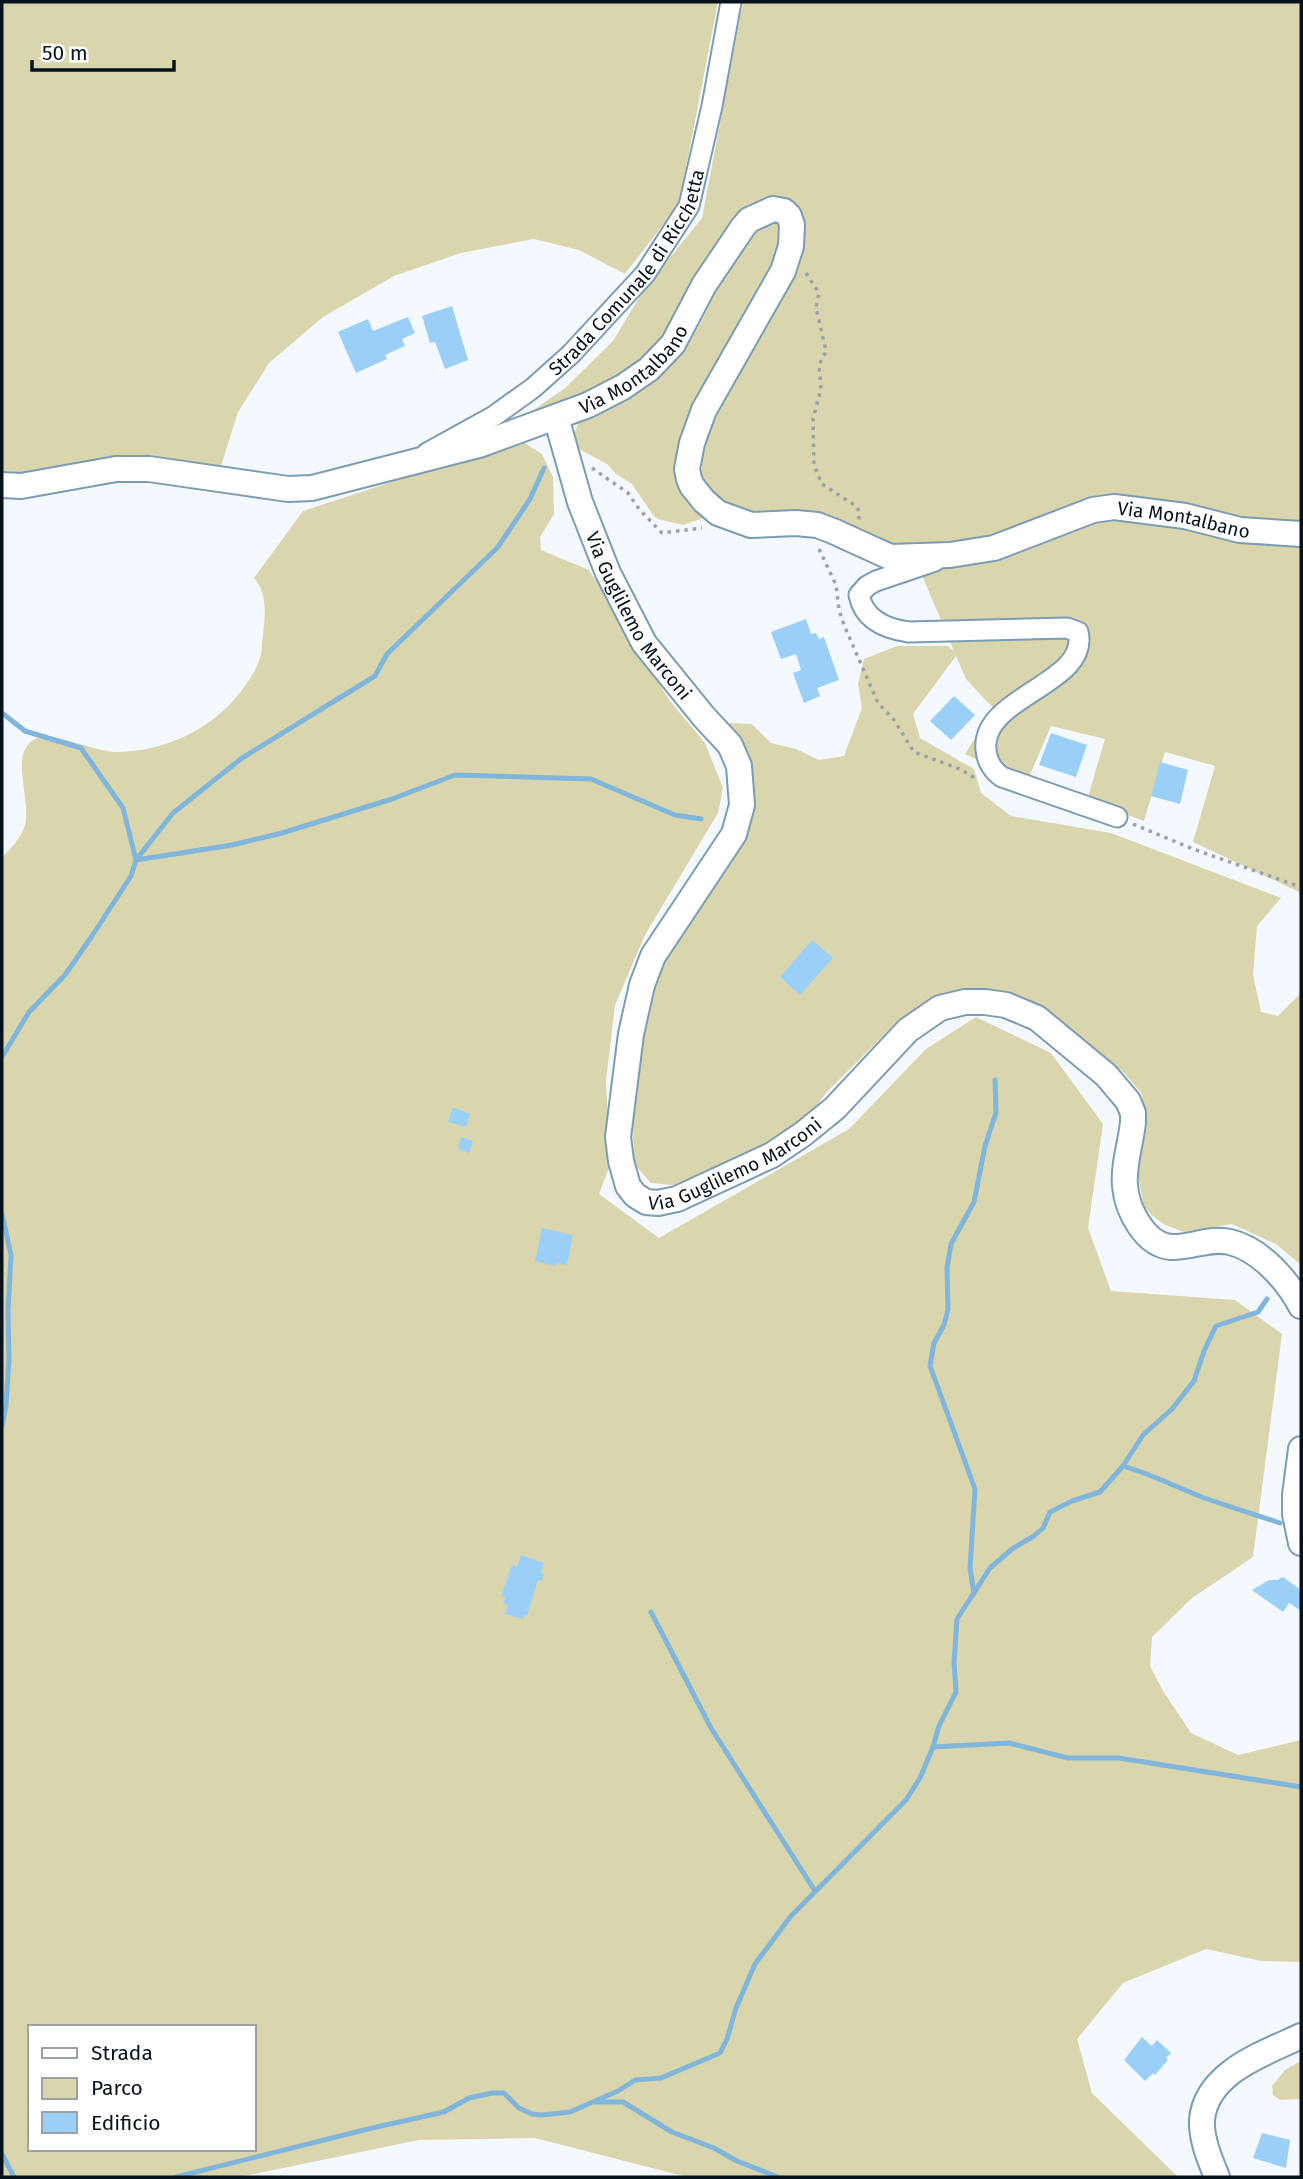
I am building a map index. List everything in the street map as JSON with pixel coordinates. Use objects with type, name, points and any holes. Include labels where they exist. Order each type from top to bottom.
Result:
[{"type":"street","name":"Strada Comunale di Ricchetta","points":[[408,463],[494,416],[533,388],[571,354],[645,274],[689,206],[712,107],[731,2]]},
{"type":"street","name":"Via Montalbano","points":[[2,485],[21,486],[116,469],[138,469],[288,489],[312,488],[479,445],[588,405],[623,387],[649,369],[674,344],[704,285],[749,220],[779,208],[789,216],[792,225],[788,259],[704,410],[692,443],[687,469],[692,486],[718,513],[751,525],[803,524],[833,531],[890,557],[950,555],[994,548],[1093,510],[1114,507],[1185,516],[1240,530],[1301,534]]},
{"type":"street","name":"Via Guglilemo Marconi","points":[[556,417],[580,502],[608,573],[644,643],[730,745],[739,766],[743,805],[733,834],[653,956],[642,985],[631,1034],[618,1137],[628,1186],[635,1195],[646,1202],[658,1203],[677,1199],[772,1155],[835,1108],[908,1030],[940,1008],[965,1002],[995,1003],[1037,1018],[1106,1075],[1128,1101],[1133,1122],[1125,1187],[1132,1212],[1148,1235],[1168,1247],[1227,1241],[1245,1246],[1286,1284],[1301,1306]]},
{"type":"street","name":"Via Montalbano","points":[[950,555],[867,586],[859,595],[861,605],[884,626],[909,632],[1067,628],[1078,632],[1078,643],[1070,662],[997,718],[988,734],[988,759],[996,773],[1002,777],[1117,817]]},
{"type":"street","points":[[1301,1449],[1295,1514],[1301,1543]]},
{"type":"street","points":[[1217,2177],[1204,2136],[1202,2121],[1206,2101],[1236,2068],[1301,2036]]},
{"type":"path","points":[[788,259],[801,267],[820,293],[816,307],[826,351],[819,365],[821,389],[813,419],[814,465],[822,484],[846,498],[859,511],[859,522],[851,539]]},
{"type":"path","points":[[566,450],[628,493],[662,533],[708,527],[734,520]]},
{"type":"path","points":[[803,524],[829,566],[836,585],[844,625],[878,703],[894,720],[914,752],[960,769],[982,782]]},
{"type":"path","points":[[1117,817],[1193,849],[1301,887]]},
{"type":"green space","points":[[2,2],[718,2],[679,204],[625,274],[579,250],[534,239],[461,253],[394,276],[323,317],[269,363],[238,412],[221,466],[124,455],[30,473],[2,471]]},
{"type":"green space","points":[[743,2],[1301,2],[1301,521],[1248,523],[1113,498],[982,543],[901,548],[809,512],[776,515],[747,512],[727,502],[706,483],[702,475],[702,460],[710,430],[725,399],[793,278],[779,199],[664,342],[620,376],[510,426],[564,389],[613,341],[643,291],[702,218]]},
{"type":"green space","points":[[772,219],[780,222],[778,251],[699,398],[677,455],[676,474],[680,487],[704,518],[683,525],[658,519],[632,484],[616,474],[607,464],[579,449],[574,435],[579,421],[653,380],[678,357],[698,328],[733,259],[757,230]]},
{"type":"green space","points":[[520,440],[542,454],[553,477],[554,514],[540,537],[541,550],[589,570],[670,701],[705,743],[723,788],[718,813],[645,935],[615,1005],[606,1081],[610,1165],[599,1194],[659,1238],[849,1129],[926,1049],[976,1017],[1051,1053],[1103,1124],[1088,1228],[1111,1291],[1235,1300],[1282,1334],[1253,1557],[1192,1598],[1152,1637],[1150,1666],[1191,1733],[1238,1755],[1301,1740],[1301,1962],[1261,1961],[1206,1949],[1123,1983],[1077,2039],[1092,2093],[1178,2177],[687,2177],[535,2138],[419,2140],[239,2177],[2,2177],[2,857],[24,828],[26,805],[23,754],[28,745],[37,738],[52,737],[115,752],[134,751],[172,742],[190,734],[235,699],[255,670],[262,650],[264,601],[254,578],[303,511]]},
{"type":"green space","points":[[1107,514],[1301,542],[1301,893],[1193,842],[1215,766],[1165,752],[1144,821],[1087,800],[1105,739],[1051,726],[1027,782],[965,754],[994,709],[966,679],[956,656],[913,714],[920,738],[974,769],[981,793],[1011,816],[1111,833],[1281,898],[1257,926],[1253,975],[1261,1012],[1278,1016],[1301,993],[1301,1265],[1276,1244],[1232,1224],[1184,1232],[1165,1225],[1154,1217],[1144,1207],[1138,1176],[1145,1122],[1142,1094],[1124,1073],[1044,1006],[1005,991],[962,989],[933,998],[898,1021],[827,1092],[807,1118],[782,1138],[721,1168],[673,1185],[651,1183],[635,1165],[632,1125],[645,1019],[655,985],[674,945],[746,835],[754,810],[754,780],[727,723],[752,724],[771,743],[796,749],[819,760],[844,756],[862,708],[858,684],[864,659],[897,646],[948,646],[954,651],[921,573],[997,554]]},
{"type":"green space","points":[[1301,2061],[1301,2099],[1280,2100],[1273,2095],[1272,2086],[1285,2070]]},
{"type":"building","points":[[452,306],[468,360],[445,369],[435,342],[430,343],[422,316]]},
{"type":"building","points":[[408,317],[415,333],[402,339],[405,346],[385,355],[387,359],[356,373],[338,332],[368,319],[373,331]]},
{"type":"building","points":[[806,619],[811,634],[816,633],[819,639],[824,637],[839,680],[817,688],[820,696],[804,703],[793,673],[801,670],[796,654],[781,659],[771,632]]},
{"type":"building","points":[[954,696],[975,715],[951,740],[930,721]]},
{"type":"building","points":[[1051,733],[1087,745],[1076,777],[1039,765]]},
{"type":"building","points":[[1160,762],[1188,770],[1180,804],[1151,796]]},
{"type":"building","points":[[812,940],[833,958],[800,995],[780,977]]},
{"type":"building","points":[[453,1107],[470,1114],[466,1127],[448,1122]]},
{"type":"building","points":[[461,1137],[473,1141],[469,1153],[458,1149]]},
{"type":"building","points":[[542,1228],[573,1235],[567,1265],[556,1263],[556,1266],[535,1261]]},
{"type":"building","points":[[521,1555],[544,1563],[542,1581],[538,1580],[527,1616],[524,1615],[523,1619],[505,1614],[508,1605],[503,1603],[506,1597],[501,1596],[512,1565],[517,1567]]},
{"type":"building","points":[[1283,1577],[1301,1590],[1301,1611],[1289,1603],[1283,1612],[1252,1590],[1269,1580]]},
{"type":"building","points":[[1142,2037],[1152,2046],[1157,2040],[1171,2053],[1155,2075],[1153,2073],[1145,2081],[1124,2060]]},
{"type":"building","points":[[1262,2133],[1290,2140],[1286,2168],[1253,2158]]},
{"type":"waterway","points":[[2,1057],[29,1012],[65,975],[131,876],[136,860],[173,813],[242,758],[375,676],[387,654],[498,547],[530,499],[544,468]]},
{"type":"waterway","points":[[2,713],[25,731],[81,748],[123,808],[136,860]]},
{"type":"waterway","points":[[136,860],[232,845],[282,833],[392,799],[455,775],[591,779],[675,815],[701,819]]},
{"type":"waterway","points":[[974,1594],[970,1568],[975,1489],[930,1366],[934,1343],[944,1325],[948,1309],[947,1268],[951,1244],[974,1202],[985,1146],[996,1113],[995,1080]]},
{"type":"waterway","points":[[2,1214],[11,1255],[9,1359],[2,1426]]},
{"type":"waterway","points":[[176,2177],[444,2112],[469,2098],[492,2093],[504,2093],[519,2108],[532,2114],[570,2112],[618,2091],[635,2080],[661,2078],[720,2053],[755,1964],[791,1916],[906,1800],[920,1778],[939,1726],[956,1692],[954,1662],[957,1619],[990,1568],[1043,1528],[1050,1512],[1100,1492],[1123,1466],[1143,1435],[1172,1409],[1194,1381],[1216,1326],[1258,1312],[1267,1299]]},
{"type":"waterway","points":[[1123,1466],[1204,1498],[1280,1523]]},
{"type":"waterway","points":[[651,1612],[711,1728],[815,1891]]},
{"type":"waterway","points":[[933,1747],[1009,1743],[1068,1758],[1119,1758],[1301,1787]]},
{"type":"waterway","points":[[593,2102],[623,2102],[672,2132],[778,2177]]},
{"type":"waterway","points":[[2,2154],[14,2177]]}]
